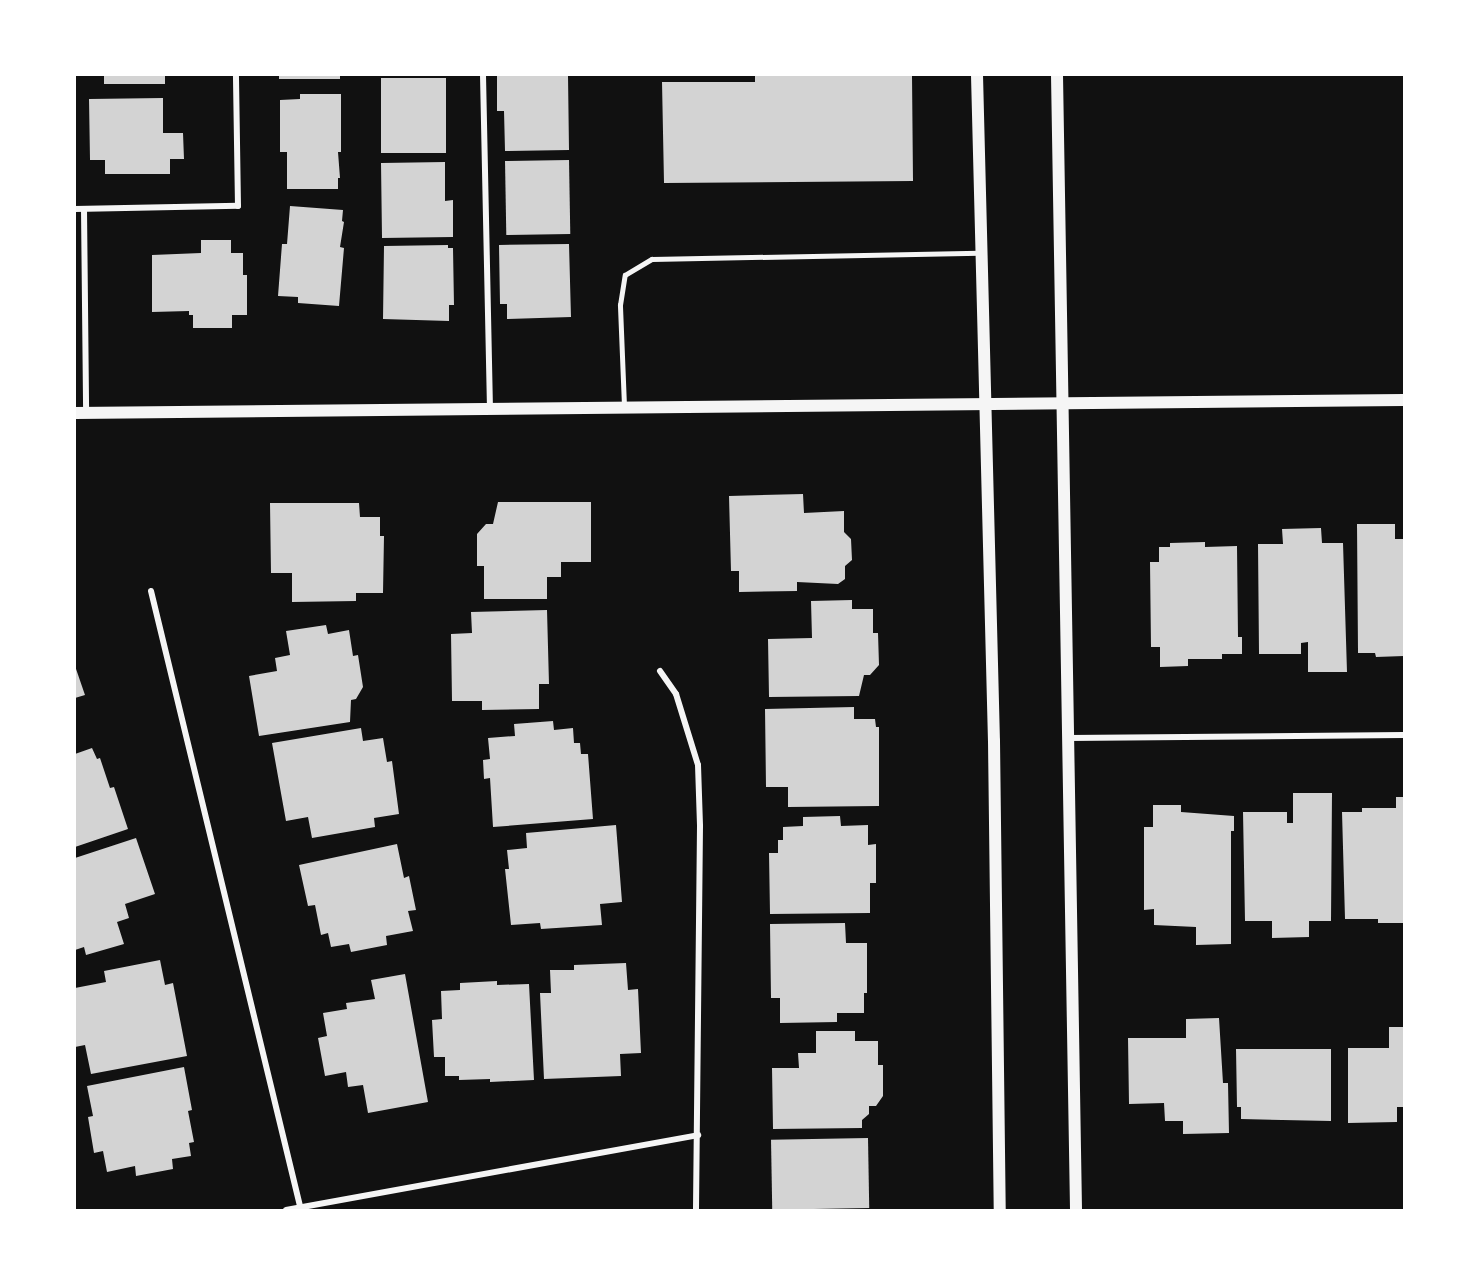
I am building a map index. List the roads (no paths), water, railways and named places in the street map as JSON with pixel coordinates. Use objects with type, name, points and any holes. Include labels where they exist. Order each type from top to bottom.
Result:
[{"type":"main road","points":[[977,75],[984,253],[994,741],[1000,1210]]},
{"type":"main road","points":[[1057,75],[1066,738],[1076,1210]]},
{"type":"main road","points":[[80,413],[490,411],[1063,402],[1404,400]]},
{"type":"street","points":[[75,209],[238,206],[236,75]]},
{"type":"street","points":[[483,75],[490,411]]},
{"type":"street","points":[[80,413],[84,209]]},
{"type":"street","points":[[151,591],[300,1206]]},
{"type":"street","points":[[660,671],[675,693],[698,765],[700,826],[696,1210]]},
{"type":"street","points":[[1066,738],[1404,735]]},
{"type":"street","points":[[286,1210],[698,1135]]},
{"type":"lane","points":[[624,409],[620,305],[625,275],[652,259],[984,253]]}]
